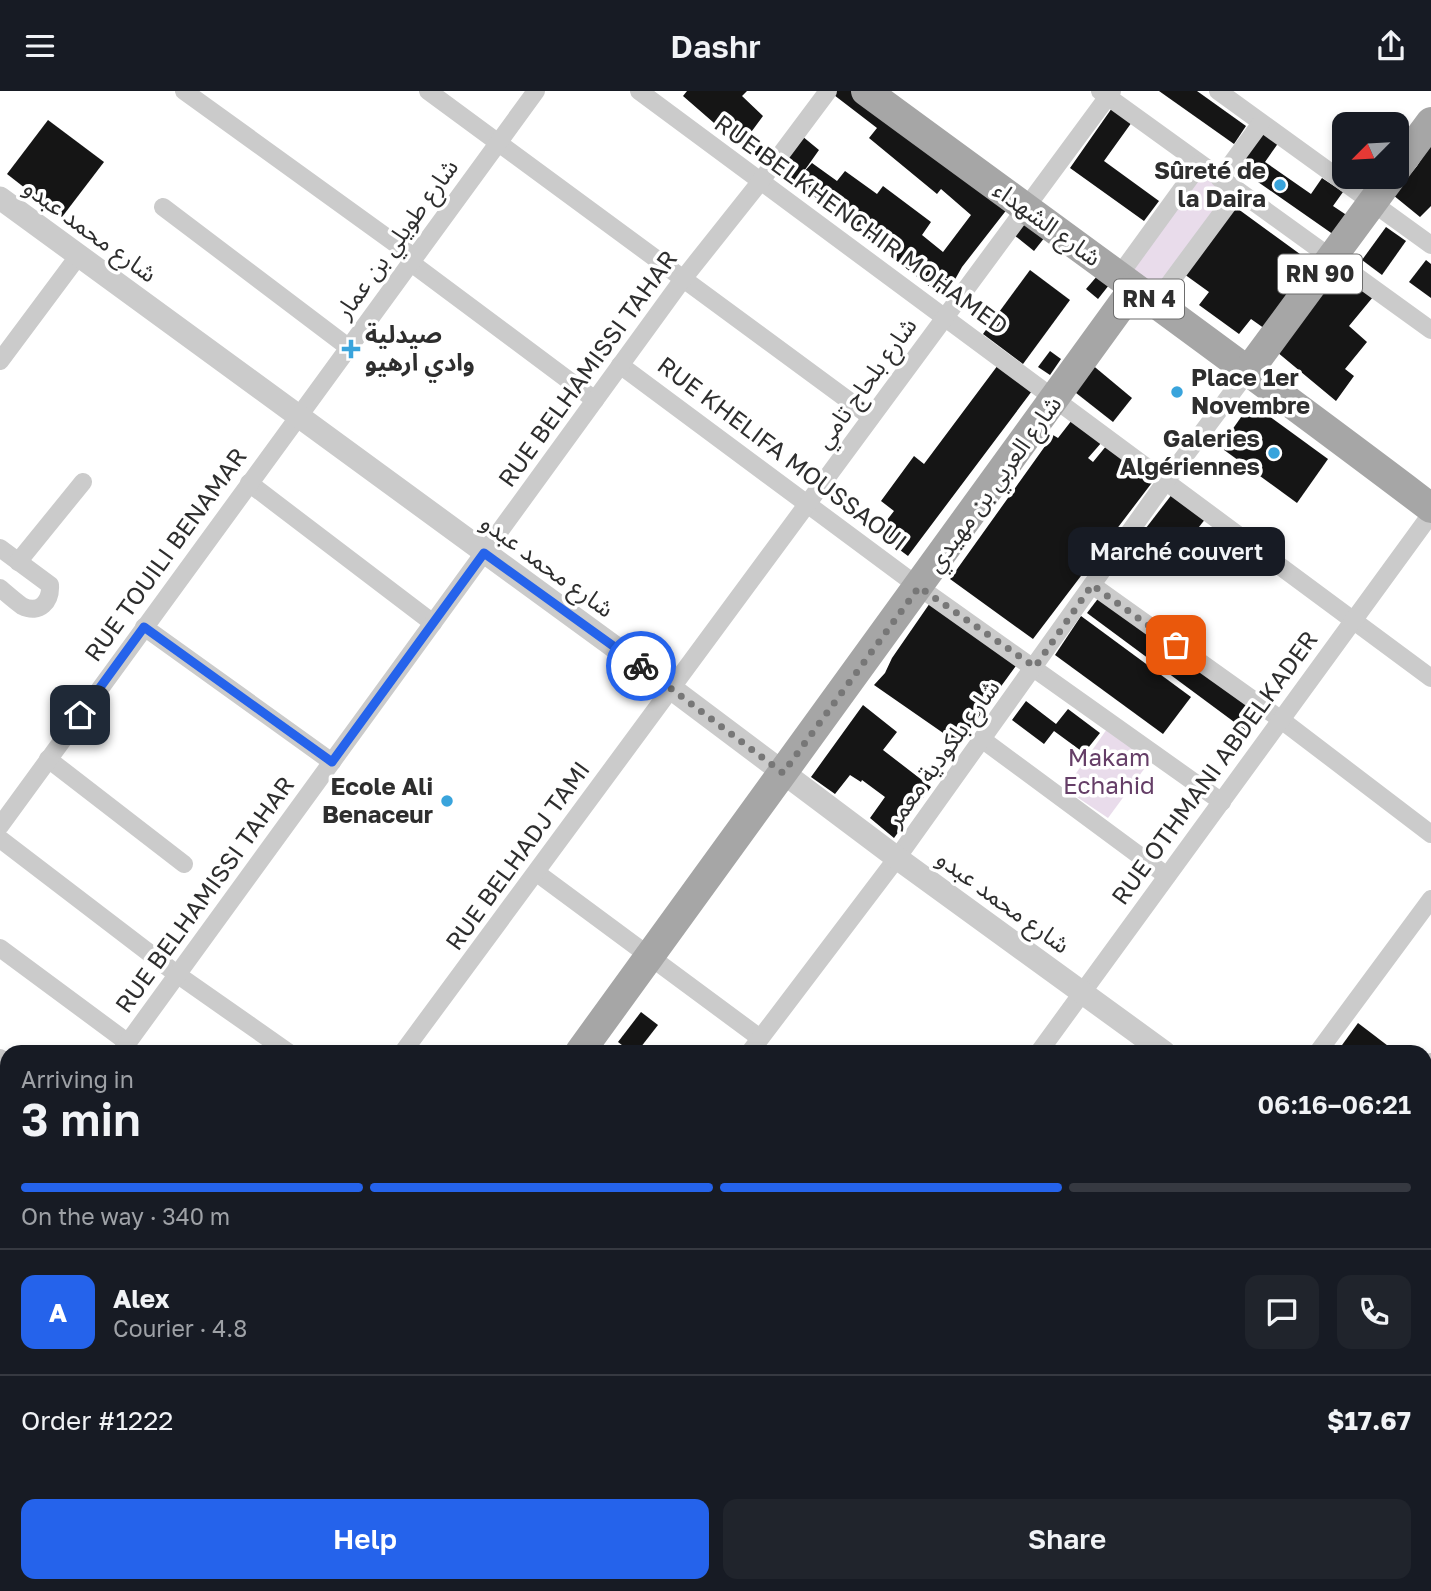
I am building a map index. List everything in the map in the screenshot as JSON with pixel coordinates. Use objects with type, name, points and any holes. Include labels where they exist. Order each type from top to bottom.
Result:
[{"type":"main road","name":"شارع الشهداء","points":[[866,91],[1250,370],[1431,507]]},
{"type":"main road","points":[[1409,152],[1431,122]]},
{"type":"main road","name":"RN 90","points":[[1250,370],[1382,189]]},
{"type":"main road","name":"شارع العربي بن مهيدي","points":[[585,1045],[1136,289]]},
{"type":"street","points":[[184,91],[595,400]]},
{"type":"street","points":[[428,91],[871,417]]},
{"type":"street","name":"شارع طويلي بن عمار","points":[[298,415],[536,91]]},
{"type":"street","name":"RUE BELKHENCHIR MOHAMED","points":[[639,91],[1431,678]]},
{"type":"street","name":"RUE BELHAMISSI TAHAR","points":[[126,1045],[683,279],[828,91]]},
{"type":"street","points":[[1218,91],[1431,245]]},
{"type":"street","points":[[1107,93],[1220,179],[1431,330]]},
{"type":"street","name":"شارع بلحاج تامي","points":[[672,689],[1026,208],[1107,93]]},
{"type":"street","points":[[1220,179],[1261,123]]},
{"type":"street","points":[[1136,289],[1200,164]]},
{"type":"street","points":[[1136,289],[1238,191]]},
{"type":"street","name":"شارع محمد عبدو","points":[[0,198],[1155,1045]]},
{"type":"street","points":[[163,207],[348,347]]},
{"type":"street","points":[[0,361],[79,255]]},
{"type":"street","name":"RUE KHELIFA MOUSSAOUI","points":[[620,365],[919,587],[1222,802]]},
{"type":"street","name":"شارع بلكودية معمر","points":[[755,1045],[897,858],[1166,481],[1250,370]]},
{"type":"street","name":"RUE TOUILI BENAMAR","points":[[0,826],[298,415]]},
{"type":"street","points":[[18,562],[83,482]]},
{"type":"street","points":[[249,483],[433,623]]},
{"type":"street","name":"RUE OTHMANI ABDELKADER","points":[[1044,1045],[1431,514]]},
{"type":"street","points":[[0,548],[50,585],[51,595],[46,604],[36,609],[24,607],[0,588]]},
{"type":"street","points":[[1092,585],[1280,719],[1431,834]]},
{"type":"street","points":[[144,627],[332,762]]},
{"type":"street","name":"RUE BELHADJ TAMI","points":[[409,1045],[672,689]]},
{"type":"street","points":[[983,740],[1167,876]]},
{"type":"street","points":[[48,759],[184,864]]},
{"type":"street","points":[[0,839],[178,975],[278,1045]]},
{"type":"street","points":[[537,873],[649,955],[755,1045]]},
{"type":"street","points":[[1323,1045],[1431,899]]},
{"type":"street","points":[[0,948],[121,1045]]},
{"type":"green space","points":[[1201,175],[1227,193],[1155,291],[1130,272]]},
{"type":"green space","name":"Makam Echahid","points":[[1107,729],[1150,761],[1108,818],[1065,789]]},
{"type":"building","points":[[687,91],[747,91],[742,96],[763,116],[749,135],[763,147],[757,156],[683,96]]},
{"type":"building","points":[[836,91],[853,91],[1008,208],[962,267],[953,283],[944,298],[778,168],[802,136],[819,150],[802,174],[812,163],[837,181],[845,171],[877,194],[883,186],[931,222],[922,235],[943,252],[971,215],[941,189],[937,194],[869,138],[877,128],[834,95]],"holes":[[[924,260],[953,283],[938,274]]]},
{"type":"building","points":[[1159,91],[1197,91],[1246,126],[1234,144]]},
{"type":"building","points":[[1112,108],[1132,122],[1104,161],[1159,201],[1144,221],[1070,168]]},
{"type":"building","points":[[48,120],[104,162],[62,217],[7,174]]},
{"type":"building","name":"Sûreté de la Daira","points":[[1261,130],[1279,142],[1265,162],[1311,194],[1322,178],[1332,185],[1332,189],[1343,192],[1333,206],[1351,218],[1337,237],[1235,166]]},
{"type":"building","points":[[1431,144],[1431,206],[1420,217],[1393,195],[1398,189],[1409,189],[1409,176]]},
{"type":"building","points":[[1234,206],[1315,265],[1268,331],[1251,319],[1239,334],[1199,305],[1209,292],[1184,274]]},
{"type":"building","points":[[1025,221],[1045,237],[1034,251],[1014,235]]},
{"type":"building","points":[[1386,227],[1406,241],[1382,275],[1362,260]]},
{"type":"building","points":[[1426,260],[1431,264],[1431,298],[1409,282]]},
{"type":"building","points":[[1030,270],[1070,300],[1023,364],[983,334]]},
{"type":"building","points":[[1336,272],[1373,297],[1349,326],[1367,342],[1345,369],[1354,376],[1336,401],[1277,352]]},
{"type":"building","points":[[1098,275],[1109,285],[1098,299],[1086,289]]},
{"type":"building","points":[[1050,351],[1061,359],[1050,375],[1038,367]]},
{"type":"building","points":[[1090,363],[1132,398],[1113,422],[1071,389]]},
{"type":"building","points":[[998,365],[1032,391],[908,556],[877,533],[894,511],[881,501],[914,456],[924,464]]},
{"type":"building","name":"Galeries Algériennes","points":[[1251,403],[1328,459],[1297,503],[1220,447]]},
{"type":"building","points":[[1072,420],[1102,442],[1088,458],[1093,462],[1107,445],[1154,480],[1033,639],[950,579],[1053,435],[1058,438]]},
{"type":"building","points":[[1173,493],[1206,518],[1178,554],[1146,528]]},
{"type":"building","points":[[1100,596],[1262,716],[1249,733],[1087,613]]},
{"type":"building","points":[[930,603],[1018,663],[959,744],[874,685],[885,673],[892,658]]},
{"type":"building","points":[[1081,616],[1191,697],[1163,734],[1055,655]]},
{"type":"building","points":[[1026,701],[1056,724],[1068,709],[1100,733],[1084,753],[1054,731],[1044,744],[1012,720]]},
{"type":"building","points":[[863,705],[897,732],[883,750],[931,787],[894,838],[870,818],[885,797],[862,780],[861,782],[850,775],[835,794],[811,777]]},
{"type":"building","points":[[641,1012],[658,1025],[642,1045],[622,1045],[618,1042]]},
{"type":"building","points":[[1358,1023],[1387,1045],[1342,1045]]},
{"type":"way so far","points":[[641,666],[783,773],[919,587],[1035,667],[1092,585],[1176,645]]},
{"type":"place","name":"Sûreté de la Daira","points":[[1280,185]]},
{"type":"place","name":"صيدلية وادي ارهيو","points":[[351,349]]},
{"type":"place","name":"Place 1er Novembre","points":[[1177,392]]},
{"type":"place","name":"Galeries Algériennes","points":[[1274,453]]},
{"type":"place","name":"Marché couvert","points":[[1176,645]]},
{"type":"place","name":"Ecole Ali Benaceur","points":[[447,801]]},
{"type":"route","points":[[80,715],[144,627],[332,762],[484,553],[641,666]]}]
